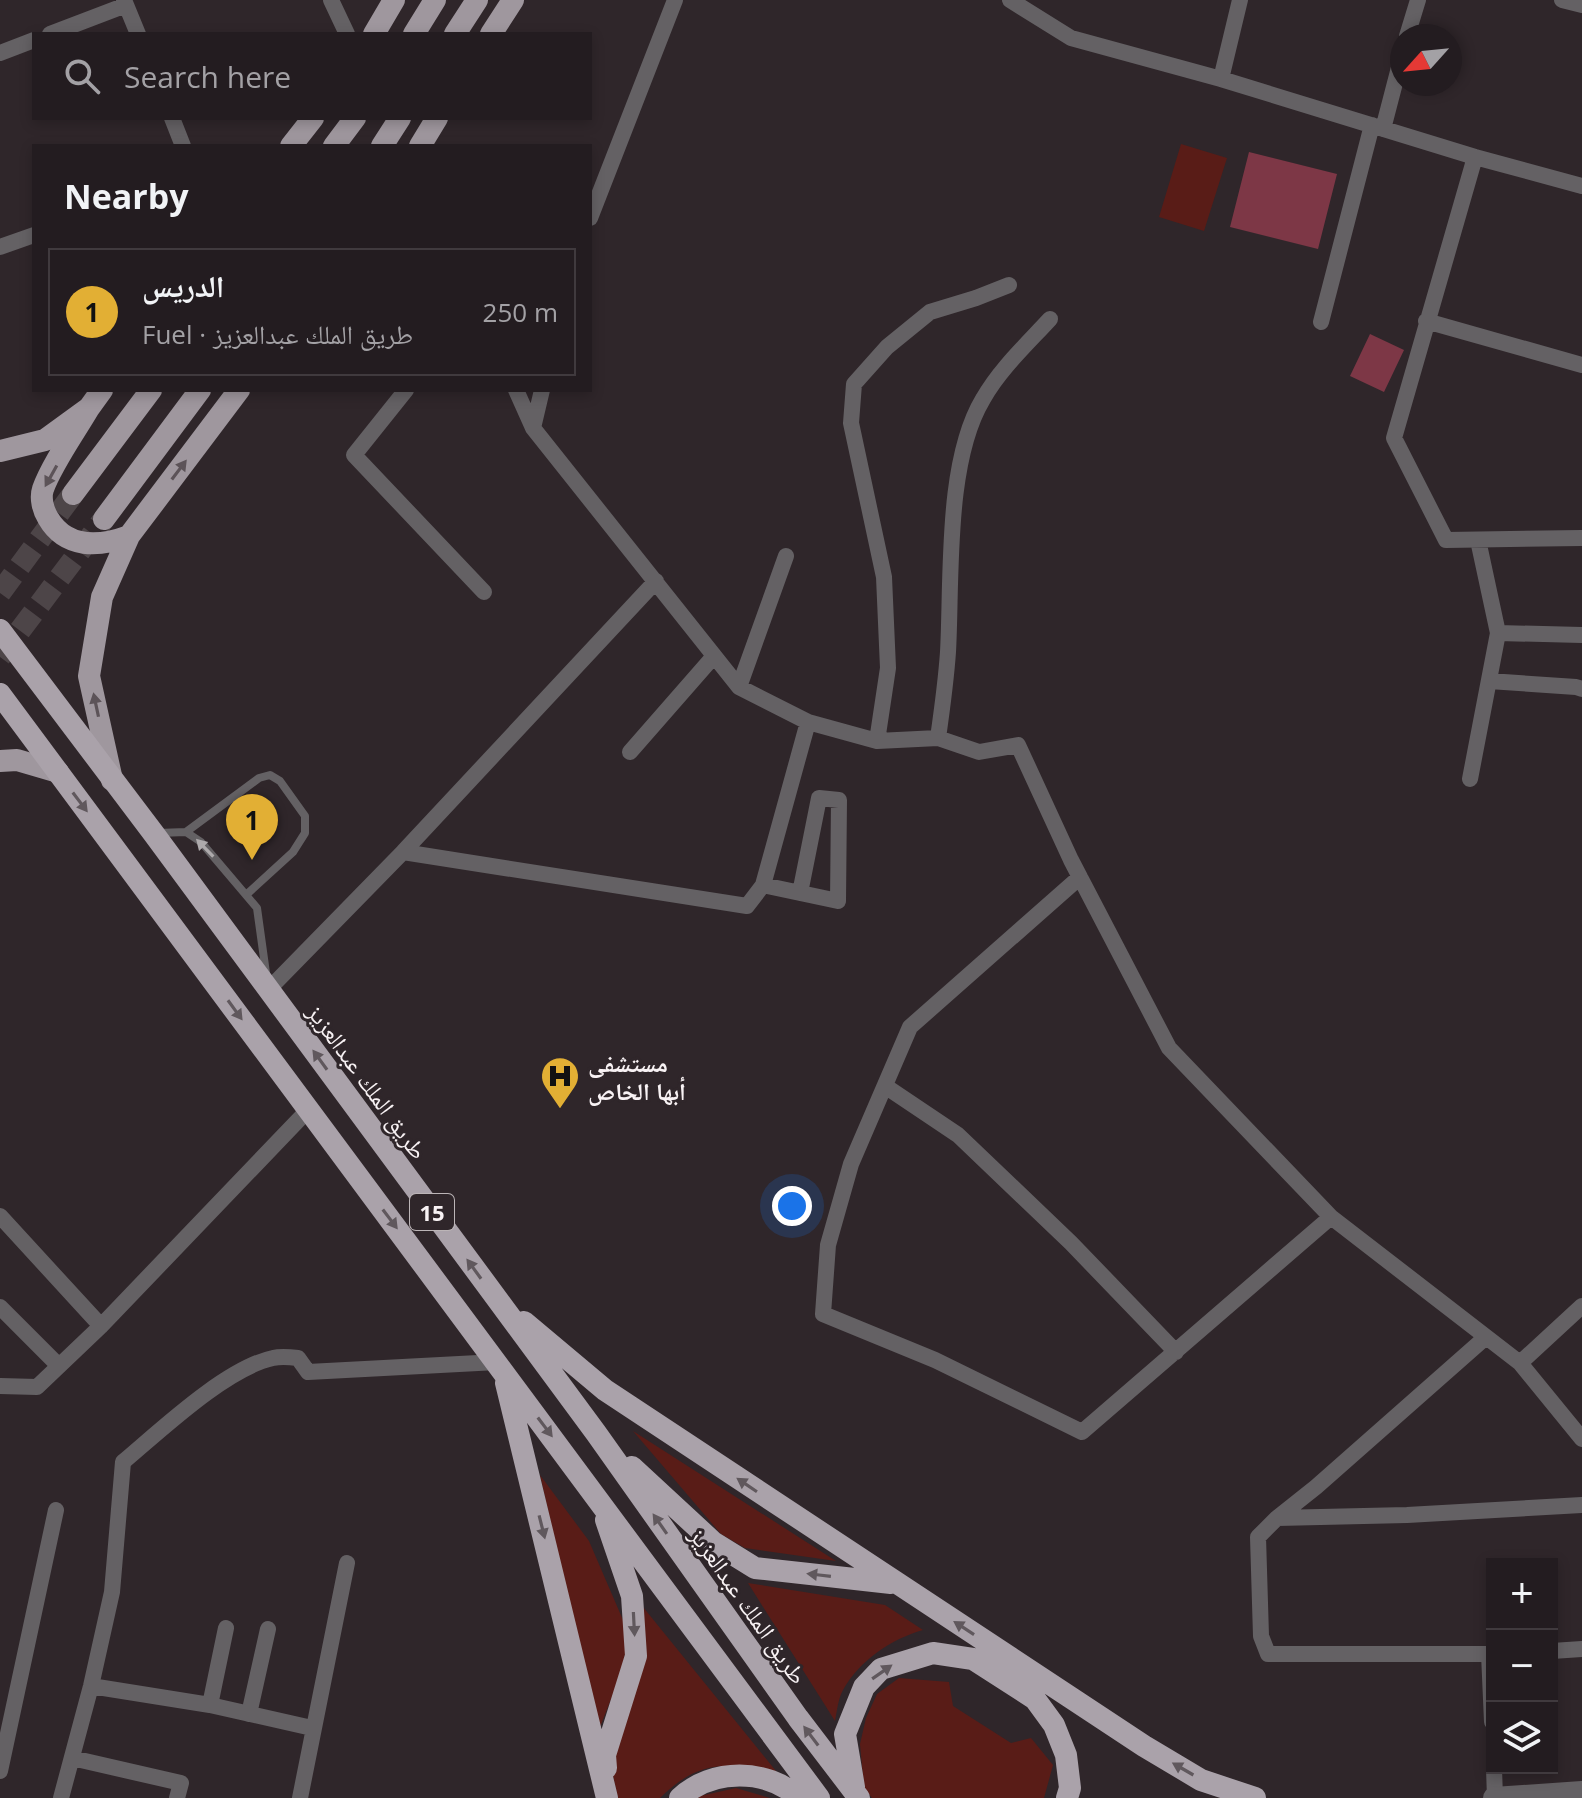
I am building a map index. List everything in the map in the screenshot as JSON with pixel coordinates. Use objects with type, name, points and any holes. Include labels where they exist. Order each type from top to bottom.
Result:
[{"type":"highway","name":"طريق الملك عبدالعزيز","points":[[0,630],[596,1433],[798,1718],[857,1795]]},
{"type":"highway","name":"15","points":[[0,694],[819,1798]]},
{"type":"highway","points":[[496,1298],[605,1390],[897,1584],[1144,1746],[1201,1780],[1255,1798]]},
{"type":"highway","points":[[499,1366],[518,1425],[608,1798]]},
{"type":"highway","points":[[596,1433],[713,1542],[755,1568],[897,1584]]},
{"type":"highway","points":[[597,1496],[632,1596],[636,1656],[605,1755],[608,1798]]},
{"type":"highway","points":[[857,1795],[845,1734],[864,1687],[881,1669],[933,1653],[973,1659],[1035,1699],[1054,1725],[1066,1755],[1070,1788],[1067,1798]]},
{"type":"highway","points":[[680,1798],[692,1787],[717,1776],[742,1775],[788,1787],[799,1798]]},
{"type":"main road","points":[[375,32],[394,0]]},
{"type":"main road","points":[[415,32],[435,0]]},
{"type":"main road","points":[[456,32],[477,0]]},
{"type":"main road","points":[[492,32],[513,0]]},
{"type":"main road","points":[[293,144],[311,120]]},
{"type":"main road","points":[[336,144],[354,120]]},
{"type":"main road","points":[[383,144],[399,120]]},
{"type":"main road","points":[[421,144],[436,120]]},
{"type":"main road","points":[[73,494],[150,392]]},
{"type":"main road","points":[[104,519],[199,392]]},
{"type":"main road","points":[[113,782],[89,676],[102,597],[129,536],[237,392]]},
{"type":"main road","points":[[96,399],[42,491],[43,510],[55,531],[74,542],[106,544],[129,536]]},
{"type":"main road","points":[[0,451],[45,440],[96,399]]},
{"type":"main road","points":[[0,761],[17,760],[58,772]]},
{"type":"street","points":[[331,0],[346,32]]},
{"type":"street","points":[[592,213],[675,0]]},
{"type":"street","points":[[1010,0],[1071,38],[1582,186]]},
{"type":"street","points":[[1221,79],[1240,0]]},
{"type":"street","points":[[1411,24],[1418,0]]},
{"type":"street","points":[[1562,0],[1582,5]]},
{"type":"street","points":[[55,32],[125,2],[137,32]]},
{"type":"street","points":[[0,53],[32,41]]},
{"type":"street","points":[[1321,322],[1390,90]]},
{"type":"street","points":[[173,120],[182,144]]},
{"type":"street","points":[[1475,157],[1394,438],[1446,540],[1582,538]]},
{"type":"street","points":[[0,247],[32,236]]},
{"type":"street","points":[[877,741],[888,668],[884,577],[851,423],[854,384],[887,347],[930,312],[1009,285]]},
{"type":"street","points":[[938,738],[962,451],[982,399],[1050,319]]},
{"type":"street","points":[[1426,321],[1582,365]]},
{"type":"street","points":[[404,392],[354,455],[484,592]]},
{"type":"street","points":[[517,392],[533,428],[739,687],[808,722],[877,741],[938,738],[979,752],[1018,745],[1080,877],[1169,1048],[1331,1217],[1520,1363],[1582,1439]]},
{"type":"street","points":[[533,428],[542,392]]},
{"type":"street","points":[[1470,779],[1498,633],[1478,540]]},
{"type":"street","points":[[739,687],[786,556]]},
{"type":"street","points":[[268,990],[403,852],[656,581]]},
{"type":"street","points":[[1498,633],[1582,635]]},
{"type":"street","points":[[630,752],[714,656]]},
{"type":"street","points":[[1489,681],[1582,689]]},
{"type":"street","points":[[403,852],[747,906],[763,885],[808,722]]},
{"type":"street","points":[[763,885],[800,893],[838,901],[839,800],[819,798],[800,893]]},
{"type":"street","points":[[1080,877],[910,1027],[851,1164],[828,1245],[823,1314],[935,1360],[1082,1432],[1331,1217]]},
{"type":"street","points":[[885,1086],[958,1135],[1071,1243],[1176,1352]]},
{"type":"street","points":[[0,1386],[37,1387],[101,1326],[308,1110]]},
{"type":"street","points":[[0,1216],[101,1326]]},
{"type":"street","points":[[1520,1363],[1582,1306]]},
{"type":"street","points":[[0,1307],[59,1366]]},
{"type":"street","points":[[1486,1337],[1258,1537],[1261,1636],[1268,1654],[1486,1654]]},
{"type":"street","points":[[61,1798],[112,1592],[123,1462],[246,1367],[275,1357],[298,1358],[308,1372],[499,1366]]},
{"type":"street","points":[[1277,1518],[1582,1505]]},
{"type":"street","points":[[0,1771],[56,1510]]},
{"type":"street","points":[[300,1798],[347,1563]]},
{"type":"street","points":[[210,1705],[226,1628]]},
{"type":"street","points":[[249,1714],[268,1629]]},
{"type":"street","points":[[1558,1651],[1582,1649]]},
{"type":"street","points":[[91,1686],[210,1705],[312,1728]]},
{"type":"street","points":[[72,1758],[181,1783],[177,1798]]},
{"type":"street","points":[[1494,1774],[1495,1798],[1582,1792]]},
{"type":"lane","points":[[154,834],[186,832],[259,778],[270,775],[280,781],[305,816],[305,833],[293,852],[246,895]]},
{"type":"lane","points":[[186,832],[201,842],[257,908],[268,990]]},
{"type":"shaded area","points":[[1181,144],[1227,158],[1204,231],[1159,217]]},
{"type":"shaded area","points":[[633,1431],[836,1561],[745,1548],[721,1534]]},
{"type":"shaded area","points":[[540,1475],[589,1541],[629,1634],[621,1674],[598,1732]]},
{"type":"shaded area","points":[[748,1583],[885,1605],[923,1630],[888,1645],[858,1670],[841,1694],[835,1721]]},
{"type":"shaded area","points":[[643,1607],[780,1776],[746,1768],[716,1767],[688,1776],[660,1798],[618,1798],[611,1767]]},
{"type":"shaded area","points":[[899,1678],[949,1682],[953,1706],[1011,1743],[1031,1738],[1053,1765],[1044,1798],[872,1798],[864,1788],[860,1744],[866,1718],[877,1694]]},
{"type":"shaded area","points":[[736,1788],[770,1798],[698,1798],[700,1796]]},
{"type":"building","points":[[1249,152],[1337,174],[1318,249],[1230,227]]},
{"type":"building","points":[[1370,334],[1404,350],[1384,392],[1350,376]]},
{"type":"tunnel","points":[[0,593],[73,494]]},
{"type":"tunnel","points":[[0,657],[104,519]]},
{"type":"place","name":"الدريس","points":[[252,860]]},
{"type":"place","name":"مستشفى أبها الخاص","points":[[560,1110]]}]
